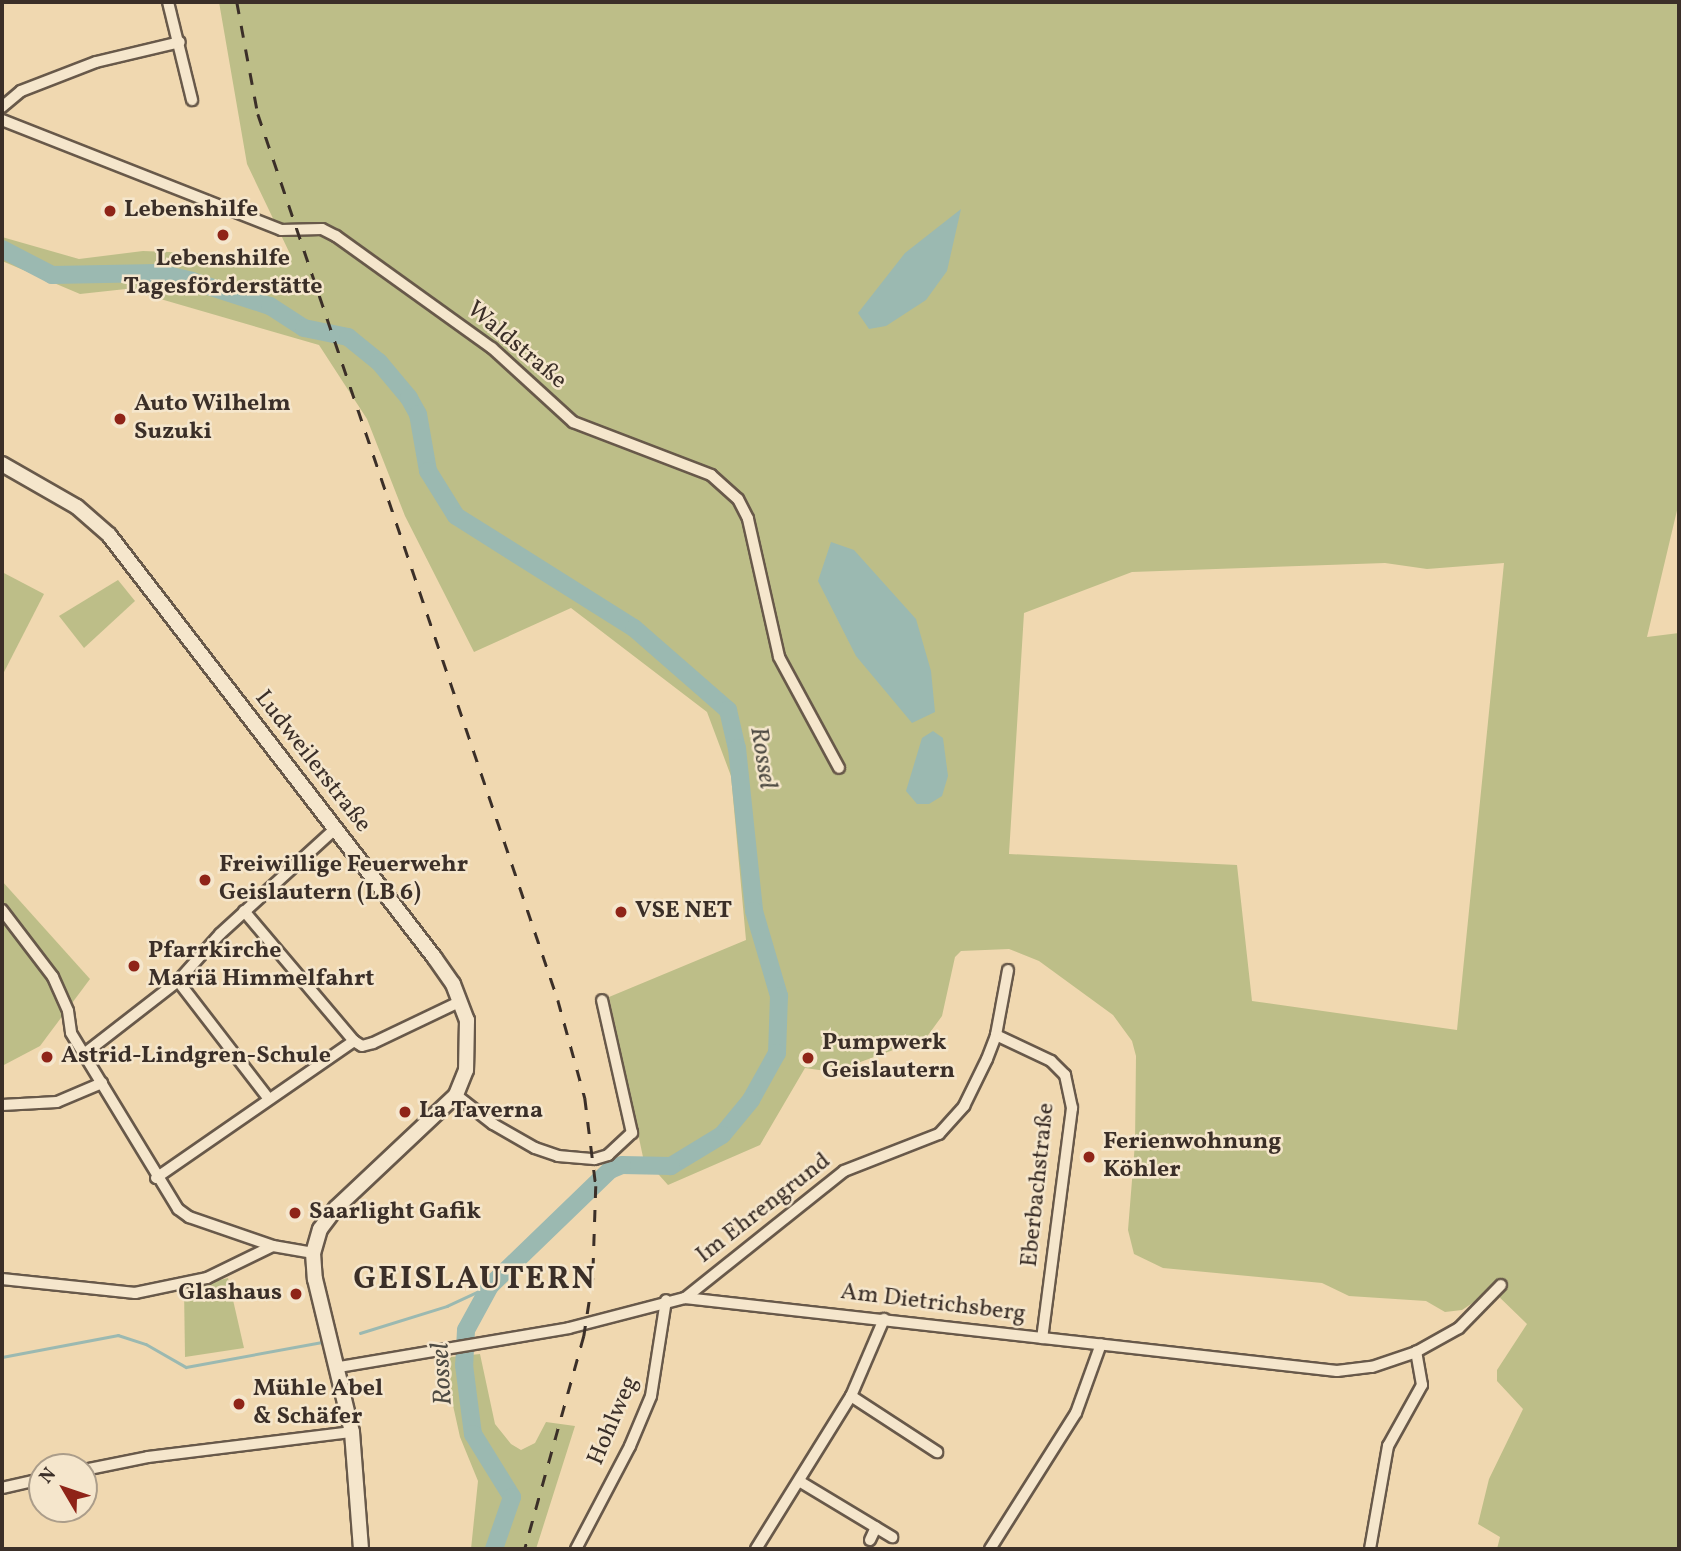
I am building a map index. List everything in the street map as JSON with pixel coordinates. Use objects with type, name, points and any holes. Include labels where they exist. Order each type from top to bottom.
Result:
[{"type":"main road","name":"Ludweilerstraße","points":[[2,464],[77,507],[109,535],[434,957],[467,1020],[466,1070],[456,1095],[336,1208],[320,1229],[313,1252],[315,1279],[339,1367],[352,1432],[361,1549]]},
{"type":"street","points":[[168,2],[180,42],[192,100]]},
{"type":"street","points":[[2,107],[21,91],[96,62],[180,42]]},
{"type":"street","name":"Waldstraße","points":[[2,120],[281,230],[329,233],[492,348],[573,422],[711,475],[738,499],[748,519],[779,657],[839,768]]},
{"type":"street","points":[[84,1054],[178,981],[244,911],[335,829]]},
{"type":"street","points":[[2,909],[53,977],[71,1033],[156,1178],[188,1217],[273,1246],[313,1252]]},
{"type":"street","points":[[244,911],[354,1041],[362,1046],[459,1002]]},
{"type":"street","name":"Im Ehrengrund","points":[[685,1298],[844,1171],[939,1134],[964,1106],[996,1035],[1008,970]]},
{"type":"street","points":[[178,981],[268,1098]]},
{"type":"street","points":[[456,1095],[493,1124],[535,1148],[558,1156],[594,1159],[607,1155],[632,1133],[602,1000]]},
{"type":"street","name":"Eberbachstraße","points":[[996,1035],[1051,1060],[1065,1075],[1071,1098],[1042,1338]]},
{"type":"street","points":[[156,1178],[354,1041]]},
{"type":"street","points":[[2,1105],[57,1102],[102,1083]]},
{"type":"street","points":[[2,1279],[135,1293],[207,1278],[273,1246]]},
{"type":"street","name":"Am Dietrichsberg","points":[[339,1367],[569,1328],[666,1300],[685,1298],[1336,1371],[1372,1367],[1416,1352],[1459,1328],[1502,1285]]},
{"type":"street","name":"Hohlweg","points":[[576,1549],[631,1446],[651,1396],[666,1300]]},
{"type":"street","points":[[757,1549],[851,1396],[884,1319]]},
{"type":"street","points":[[990,1549],[1076,1413],[1101,1344]]},
{"type":"street","points":[[1370,1549],[1388,1447],[1422,1385],[1416,1352]]},
{"type":"street","points":[[851,1396],[937,1452]]},
{"type":"street","points":[[98,1467],[148,1457],[352,1432]]},
{"type":"street","points":[[799,1481],[892,1536]]},
{"type":"street","points":[[2,1488],[28,1482]]},
{"type":"street","points":[[870,1540],[876,1527]]},
{"type":"green space","points":[[219,2],[1679,2],[1679,502],[1647,637],[1679,633],[1679,1549],[1497,1549],[1500,1537],[1478,1524],[1489,1479],[1523,1409],[1497,1381],[1497,1370],[1527,1324],[1492,1290],[1462,1310],[1445,1312],[1426,1301],[1349,1296],[1322,1283],[1163,1268],[1134,1254],[1128,1230],[1135,1143],[1136,1056],[1132,1041],[1113,1015],[1039,961],[1009,949],[961,951],[955,957],[942,1016],[926,1038],[833,1072],[805,1068],[760,1145],[668,1185],[643,1157],[609,997],[746,940],[731,776],[707,712],[571,608],[474,652],[405,516],[367,419],[319,345],[126,289],[80,294],[2,261],[2,237],[79,259],[143,251],[195,253],[254,265],[291,256],[247,164]],"holes":[[[1385,563],[1427,569],[1504,563],[1457,1030],[1252,1001],[1237,865],[1009,854],[1024,613],[1132,572]]]},
{"type":"green space","points":[[2,572],[44,594],[2,676]]},
{"type":"green space","points":[[118,580],[135,601],[84,648],[59,616]]},
{"type":"green space","points":[[2,881],[90,979],[40,1046],[2,1066]]},
{"type":"green space","points":[[228,1278],[244,1348],[185,1357],[184,1289]]},
{"type":"green space","points":[[480,1354],[495,1424],[511,1444],[521,1450],[535,1443],[546,1422],[575,1426],[536,1549],[471,1549],[478,1481],[460,1437],[444,1365],[451,1357]]},
{"type":"water","points":[[961,209],[947,271],[926,300],[886,326],[869,329],[858,313],[905,253]]},
{"type":"water","points":[[831,542],[854,550],[916,619],[931,671],[935,712],[912,723],[856,656],[818,581]]},
{"type":"water","points":[[933,731],[943,738],[948,776],[942,796],[929,804],[917,804],[906,791],[922,738]]},
{"type":"waterway","name":"Rossel","points":[[2,249],[52,275],[158,273],[192,281],[270,306],[304,328],[348,337],[379,362],[409,398],[418,414],[428,471],[456,516],[634,628],[728,710],[737,748],[754,911],[779,996],[777,1053],[751,1100],[722,1135],[671,1166],[622,1165],[610,1170],[490,1286],[466,1330],[464,1365],[473,1434],[512,1497],[494,1549]]},
{"type":"waterway","points":[[360,1333],[447,1306],[490,1286]]},
{"type":"waterway","points":[[2,1357],[118,1335],[146,1344],[186,1367],[322,1342]]},
{"type":"railway","points":[[237,2],[258,114],[558,1000],[585,1098],[596,1186],[593,1278],[584,1336],[525,1549]]},
{"type":"place","name":"Lebenshilfe","points":[[110,211]]},
{"type":"place","name":"Lebenshilfe Tagesförderstätte","points":[[223,235]]},
{"type":"place","name":"Auto Wilhelm Suzuki","points":[[120,419]]},
{"type":"place","name":"Freiwillige Feuerwehr Geislautern (LB 6)","points":[[205,880]]},
{"type":"place","name":"VSE NET","points":[[621,912]]},
{"type":"place","name":"Pfarrkirche Mariä Himmelfahrt","points":[[134,966]]},
{"type":"place","name":"Astrid-Lindgren-Schule","points":[[47,1057]]},
{"type":"place","name":"Pumpwerk Geislautern","points":[[808,1058]]},
{"type":"place","name":"La Taverna","points":[[405,1112]]},
{"type":"place","name":"Ferienwohnung Köhler","points":[[1089,1157]]},
{"type":"place","name":"Saarlight Gafik","points":[[295,1213]]},
{"type":"place","name":"Glashaus","points":[[296,1294]]},
{"type":"place","name":"Mühle Abel & Schäfer","points":[[239,1404]]},
{"type":"district","name":"GEISLAUTERN","points":[[475,1280]]}]
